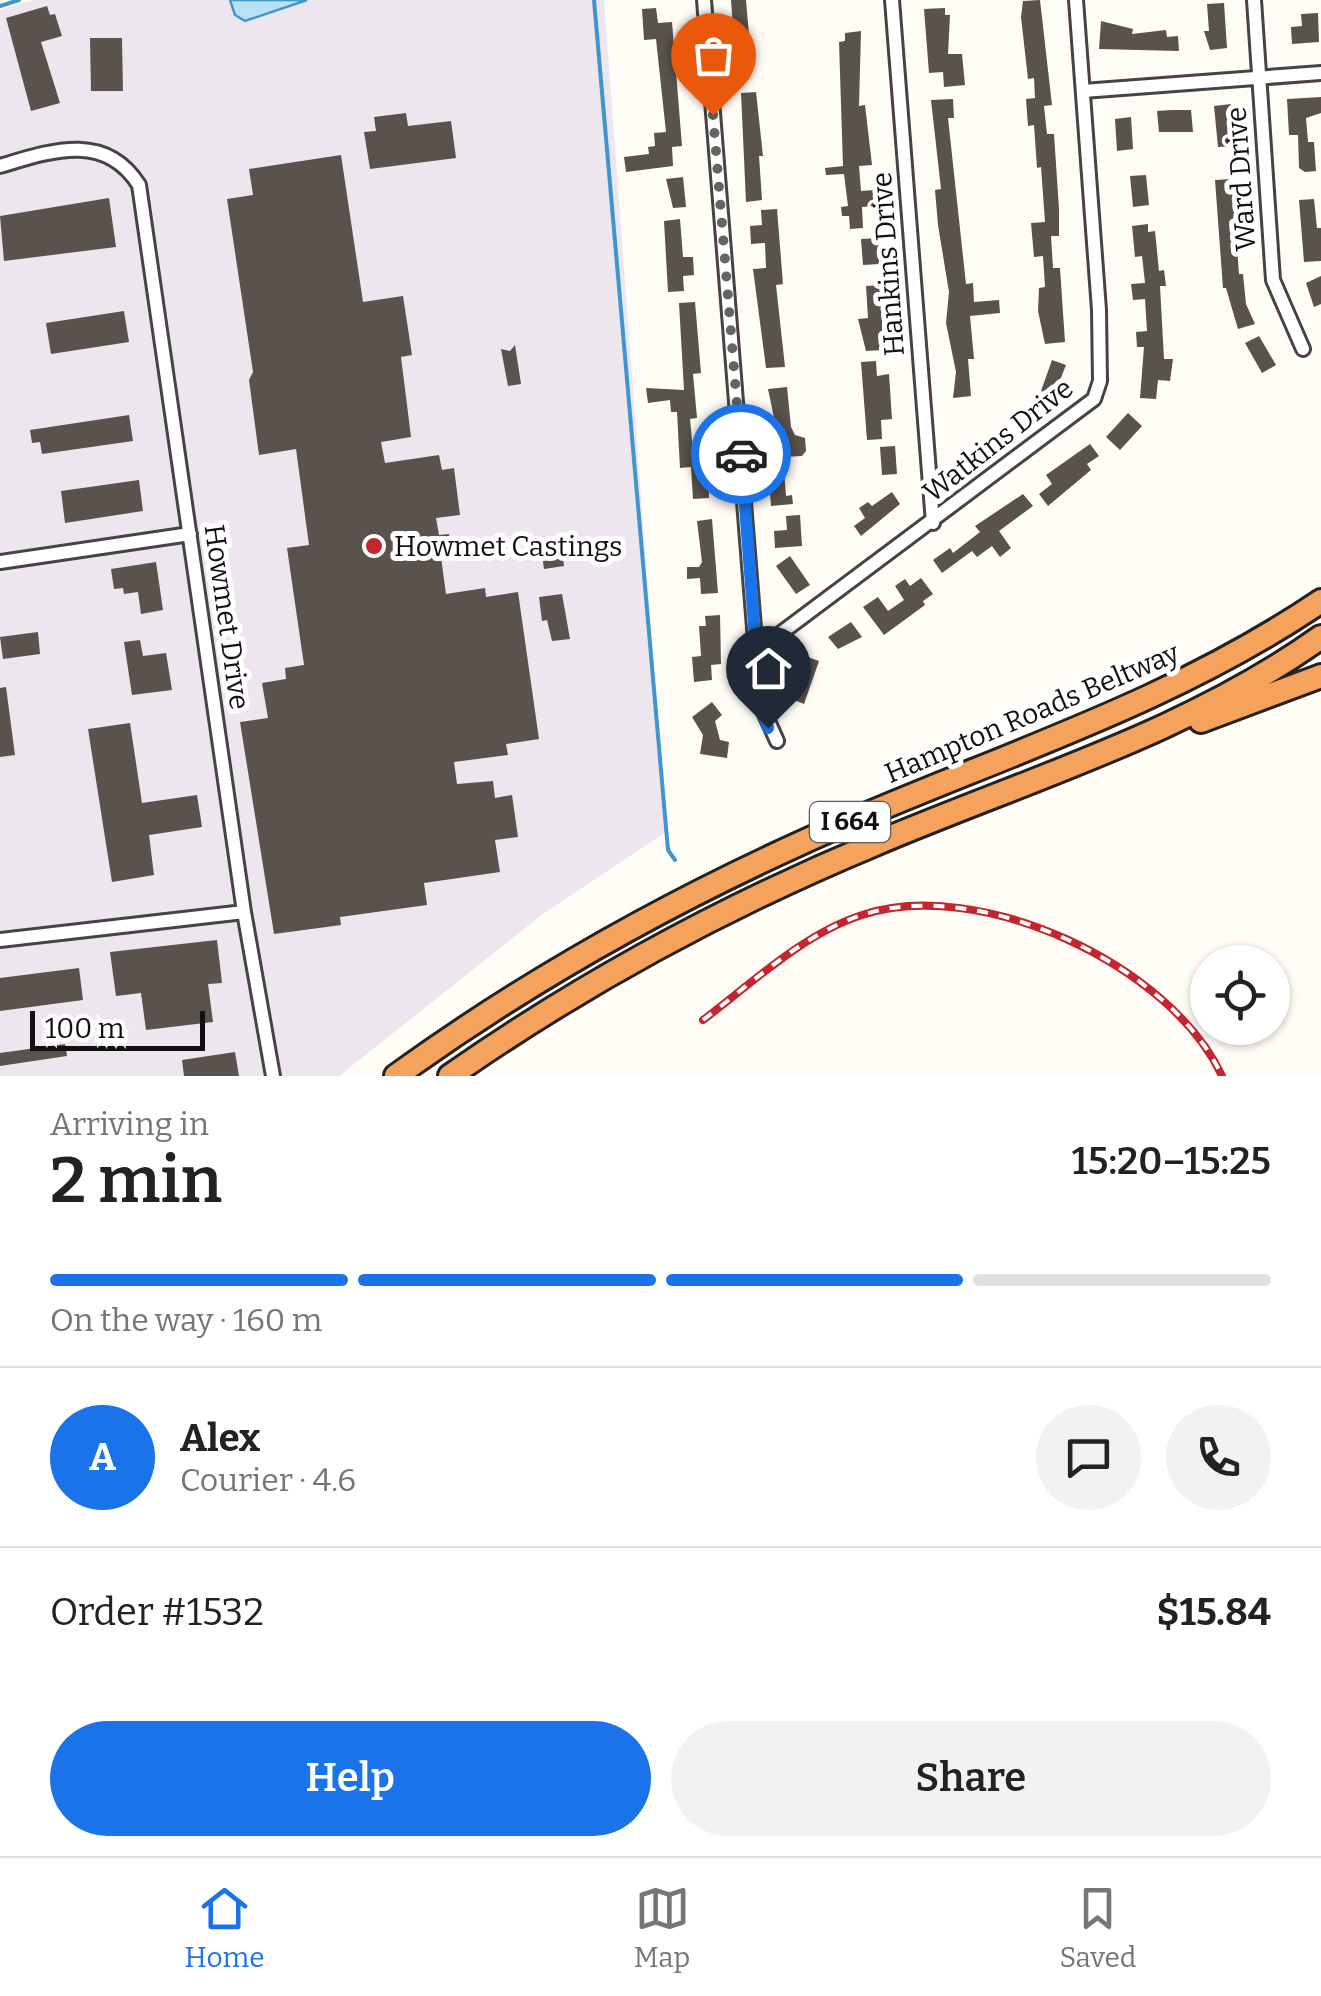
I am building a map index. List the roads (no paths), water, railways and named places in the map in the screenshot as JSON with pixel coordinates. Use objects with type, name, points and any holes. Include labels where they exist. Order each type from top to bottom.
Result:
[{"type":"highway","name":"Hampton Roads Beltway","points":[[396,1076],[562,968],[705,890],[804,842],[1110,716],[1200,674],[1294,619],[1321,598]]},
{"type":"highway","name":"I 664","points":[[450,1076],[563,1002],[716,918],[874,844],[1084,762],[1250,682],[1321,637]]},
{"type":"highway","points":[[1084,762],[1321,676]]},
{"type":"street","points":[[704,0],[762,712],[777,741]]},
{"type":"street","name":"Hankins Drive","points":[[892,0],[933,523]]},
{"type":"street","name":"Watkins Drive","points":[[757,652],[1094,399],[1100,381],[1076,0]]},
{"type":"street","name":"Ward Drive","points":[[1254,0],[1273,280],[1303,349]]},
{"type":"street","points":[[1083,91],[1321,73]]},
{"type":"street","name":"Howmet Drive","points":[[0,166],[74,147],[100,151],[128,166],[143,202],[244,912],[274,1076]]},
{"type":"street","points":[[0,562],[190,534]]},
{"type":"street","points":[[0,940],[244,912]]},
{"type":"water","points":[[230,0],[307,0],[245,21],[235,15]]},
{"type":"waterway","points":[[0,6],[19,0]]},
{"type":"waterway","points":[[594,0],[668,850],[675,860]]},
{"type":"railway","points":[[703,1020],[779,961],[840,923],[909,906],[960,908],[1014,920],[1067,939],[1117,966],[1161,999],[1197,1036],[1222,1076]]},
{"type":"place","name":"Howmet Castings","points":[[374,546]]}]
